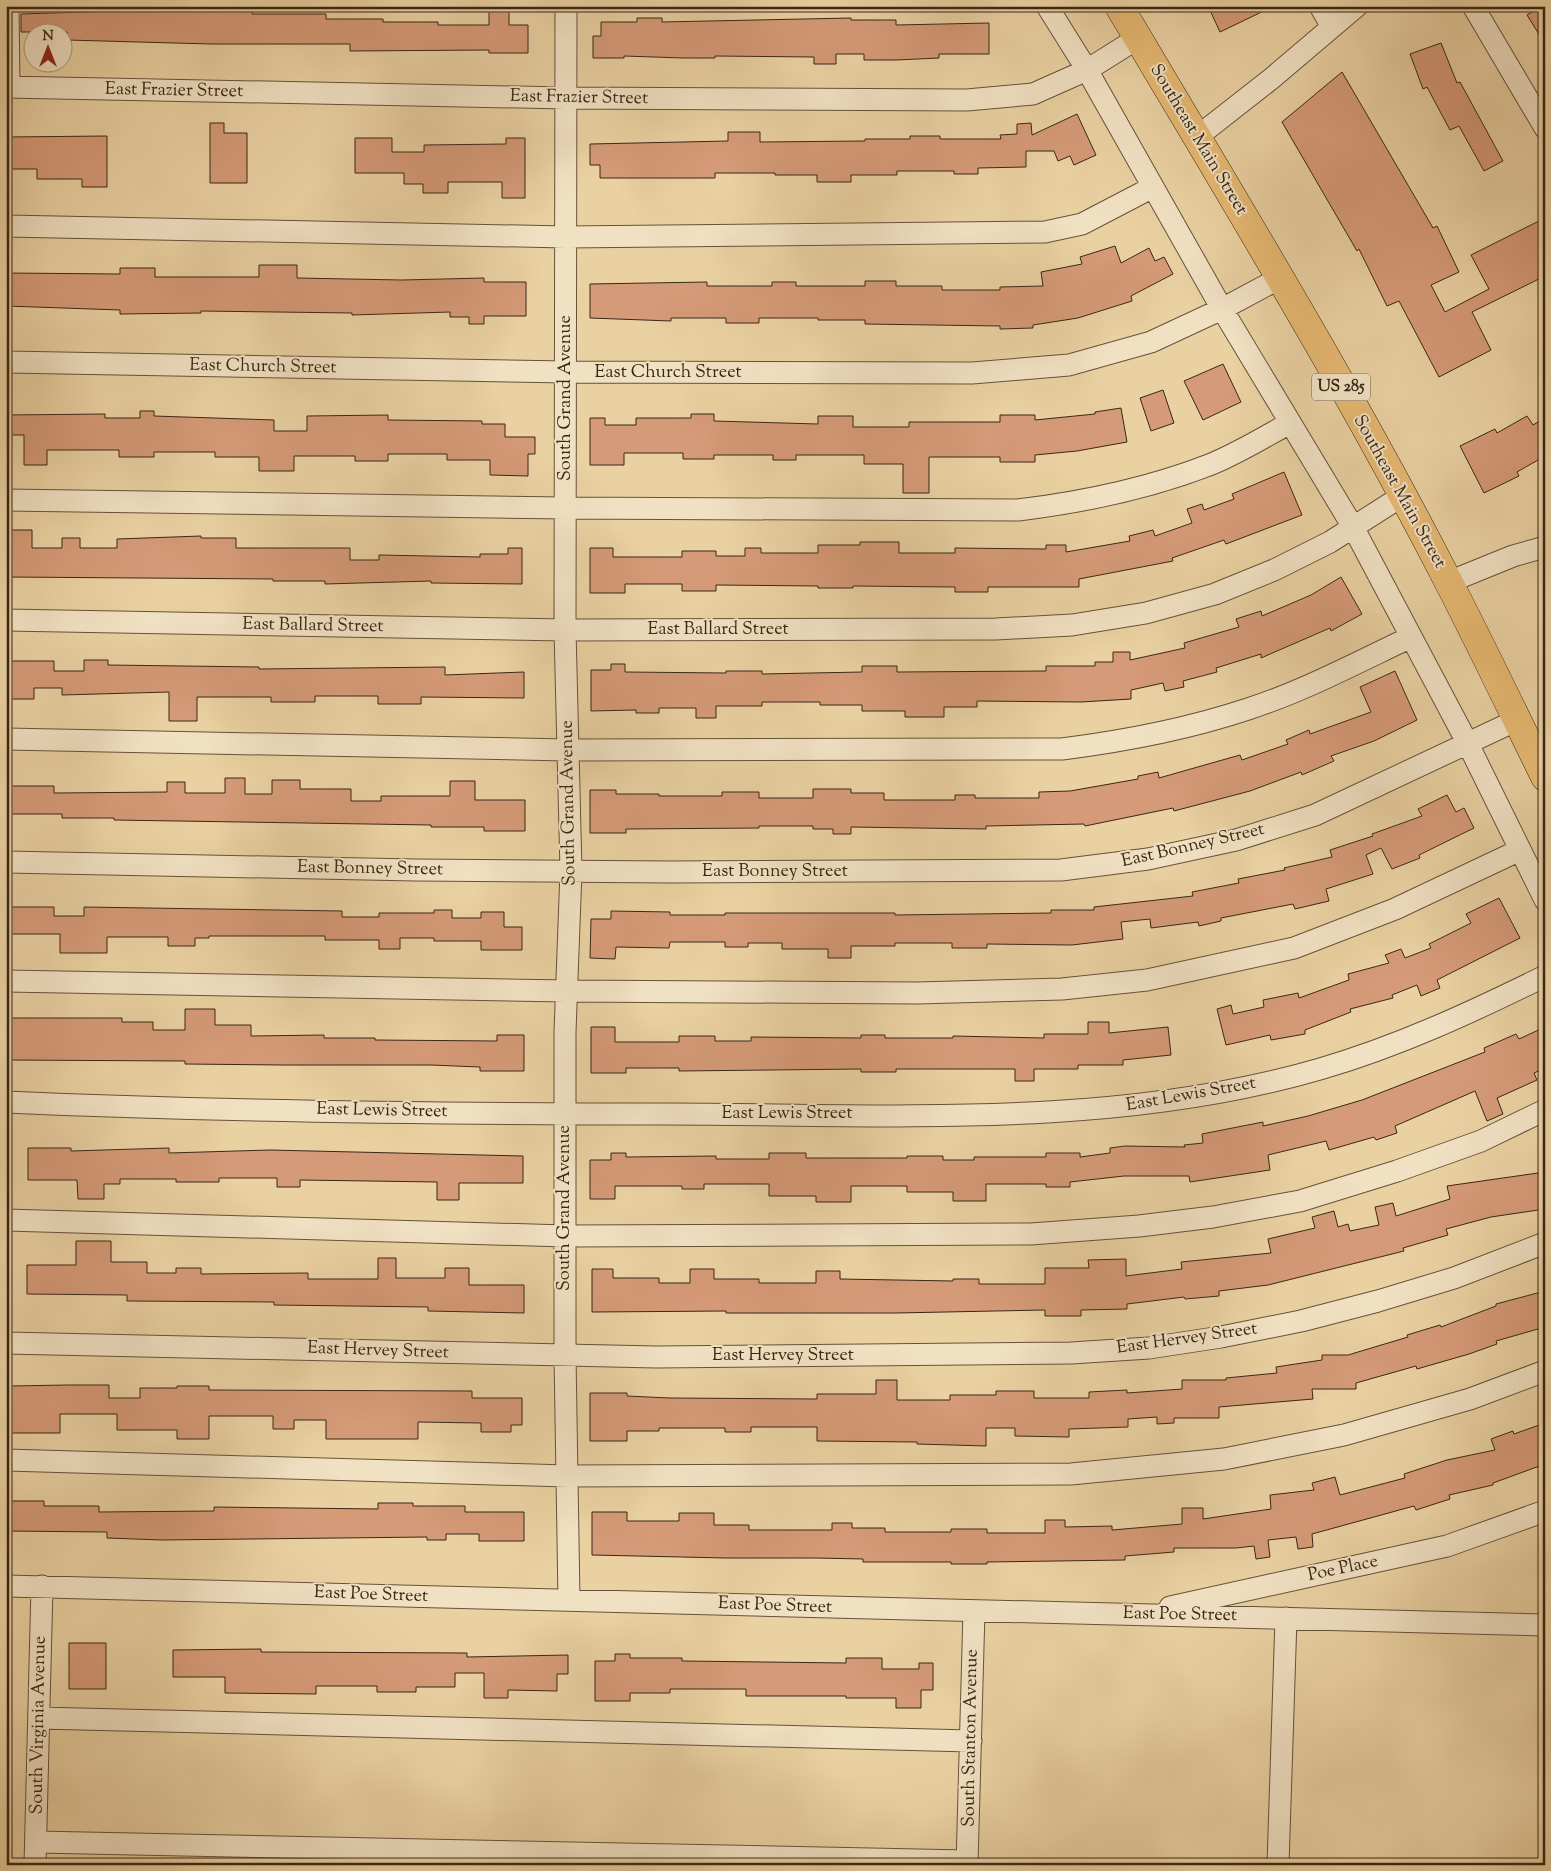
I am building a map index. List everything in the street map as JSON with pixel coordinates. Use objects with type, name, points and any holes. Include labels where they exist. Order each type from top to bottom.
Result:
[{"type":"main road","name":"Southeast Main Street","points":[[1119,6],[1280,278],[1402,496],[1449,582],[1545,777]]},
{"type":"street","points":[[8,6],[8,87]]},
{"type":"street","name":"South Grand Avenue","points":[[566,6],[565,630],[571,871],[565,1114],[565,1356],[569,1600]]},
{"type":"street","points":[[1047,6],[1087,70],[1222,309],[1353,527],[1468,744],[1545,900]]},
{"type":"street","points":[[1320,6],[1332,27]]},
{"type":"street","points":[[1196,137],[1271,79],[1357,6]]},
{"type":"street","points":[[1473,6],[1545,128]]},
{"type":"street","name":"East Frazier Street","points":[[8,87],[566,98],[968,100],[1033,94],[1087,70],[1138,38]]},
{"type":"street","points":[[6,226],[566,237],[1045,232],[1082,224],[1153,188]]},
{"type":"street","name":"East Church Street","points":[[6,362],[566,372],[972,373],[1069,365],[1151,342],[1222,309],[1280,278]]},
{"type":"street","points":[[6,500],[565,508],[1018,510],[1077,503],[1136,490],[1211,464],[1290,423]]},
{"type":"street","name":"East Ballard Street","points":[[6,620],[565,630],[996,630],[1072,625],[1146,613],[1215,594],[1274,570],[1353,527],[1402,496]]},
{"type":"street","points":[[1449,582],[1514,556],[1545,547]]},
{"type":"street","points":[[6,739],[568,750],[1062,749],[1108,743],[1167,731],[1248,709],[1325,678],[1411,637]]},
{"type":"street","name":"East Bonney Street","points":[[6,862],[415,870],[1061,870],[1148,860],[1236,840],[1315,815],[1517,720]]},
{"type":"street","points":[[6,981],[567,991],[917,993],[1062,989],[1147,980],[1294,948],[1395,909],[1520,850]]},
{"type":"street","name":"East Lewis Street","points":[[6,1102],[565,1114],[1015,1114],[1118,1108],[1270,1081],[1321,1069],[1421,1034],[1468,1014],[1545,976]]},
{"type":"street","points":[[6,1220],[565,1236],[1031,1234],[1139,1226],[1213,1217],[1300,1201],[1397,1172],[1481,1141],[1545,1110]]},
{"type":"street","name":"East Hervey Street","points":[[6,1343],[656,1357],[1071,1353],[1149,1348],[1221,1337],[1301,1321],[1378,1301],[1454,1278],[1545,1243]]},
{"type":"street","points":[[6,1460],[567,1476],[1071,1474],[1224,1459],[1344,1435],[1470,1399],[1545,1371]]},
{"type":"street","name":"Poe Place","points":[[1138,1614],[1447,1546],[1545,1511]]},
{"type":"street","name":"East Poe Street","points":[[6,1586],[1545,1625]]},
{"type":"street","name":"South Virginia Avenue","points":[[35,1865],[42,1586]]},
{"type":"street","name":"South Stanton Avenue","points":[[968,1863],[974,1611]]},
{"type":"street","points":[[1278,1865],[1286,1618]]},
{"type":"street","points":[[39,1718],[970,1741]]},
{"type":"street","points":[[36,1842],[466,1858],[968,1863]]},
{"type":"building","points":[[115,6],[252,6],[252,14],[326,14],[326,19],[383,19],[383,22],[438,22],[438,25],[489,25],[489,6],[509,6],[509,25],[528,25],[528,53],[489,53],[489,50],[350,51],[350,44],[211,44],[72,40],[72,22],[22,22],[21,32],[21,14],[115,11]]},
{"type":"building","points":[[1208,6],[1274,6],[1220,32]]},
{"type":"building","points":[[1545,6],[1545,44],[1527,15]]},
{"type":"building","points":[[637,18],[662,18],[662,22],[851,18],[851,20],[896,20],[896,25],[989,23],[989,54],[939,54],[939,58],[864,60],[864,54],[836,54],[836,64],[814,64],[814,57],[715,56],[715,58],[683,58],[624,56],[624,58],[593,58],[593,36],[601,36],[601,22],[637,22]]},
{"type":"building","points":[[1441,43],[1457,83],[1460,82],[1503,161],[1484,171],[1459,126],[1450,130],[1427,87],[1423,89],[1410,54]]},
{"type":"building","points":[[1342,72],[1433,228],[1437,226],[1459,272],[1431,285],[1445,312],[1489,289],[1471,255],[1545,218],[1545,276],[1472,312],[1491,350],[1439,377],[1399,301],[1387,306],[1359,249],[1357,251],[1282,122]]},
{"type":"building","points":[[1077,114],[1096,155],[1074,165],[1070,156],[1058,161],[1054,151],[1026,151],[1026,167],[978,168],[978,174],[954,174],[954,171],[897,171],[897,175],[851,175],[851,182],[817,182],[817,175],[775,175],[775,173],[715,173],[715,178],[600,178],[600,165],[590,165],[590,144],[728,141],[728,132],[760,132],[760,142],[865,141],[865,139],[910,139],[910,136],[940,136],[940,139],[1001,139],[1000,135],[1017,134],[1017,124],[1031,123],[1032,135]]},
{"type":"building","points":[[210,123],[224,123],[224,133],[247,133],[247,183],[210,183]]},
{"type":"building","points":[[107,136],[107,187],[82,187],[82,179],[37,179],[37,169],[6,169],[6,137]]},
{"type":"building","points":[[355,138],[392,138],[392,152],[424,152],[424,145],[506,144],[506,138],[525,138],[525,198],[502,198],[502,182],[448,182],[448,193],[423,193],[423,184],[404,184],[404,173],[355,173]]},
{"type":"building","points":[[1115,246],[1121,263],[1149,248],[1155,261],[1164,257],[1173,274],[1131,296],[1132,301],[1078,318],[1033,325],[1033,328],[1000,329],[1000,326],[865,324],[865,320],[818,320],[818,318],[759,318],[759,323],[726,323],[726,318],[671,318],[671,321],[590,318],[590,284],[707,282],[707,286],[772,286],[772,282],[796,282],[796,286],[865,286],[865,281],[896,281],[896,286],[942,286],[942,290],[1000,290],[1000,287],[1043,286],[1041,272],[1082,264],[1080,257]]},
{"type":"building","points":[[259,265],[297,265],[297,278],[402,280],[484,278],[484,282],[526,282],[526,316],[484,316],[484,324],[469,324],[469,317],[450,317],[450,312],[352,315],[352,313],[201,311],[201,313],[120,314],[120,310],[6,306],[6,273],[120,274],[120,268],[155,268],[155,277],[259,277]]},
{"type":"building","points":[[1223,364],[1241,402],[1203,420],[1184,381]]},
{"type":"building","points":[[1163,390],[1174,423],[1151,431],[1140,398]]},
{"type":"building","points":[[1121,408],[1127,442],[1077,451],[1035,455],[1035,462],[1000,462],[1000,457],[929,457],[929,493],[903,493],[903,464],[864,464],[864,455],[796,455],[796,460],[773,460],[773,455],[714,455],[714,459],[683,459],[683,453],[624,453],[624,465],[590,465],[590,418],[605,418],[605,425],[636,425],[636,418],[691,418],[691,414],[714,414],[714,421],[818,424],[818,416],[853,416],[853,427],[909,427],[909,422],[1000,422],[1000,415],[1035,415],[1035,420],[1095,414],[1095,412]]},
{"type":"building","points":[[140,411],[154,411],[154,416],[274,420],[274,431],[307,431],[307,416],[388,415],[388,420],[482,421],[482,424],[505,424],[505,437],[535,437],[535,454],[528,454],[528,476],[490,475],[490,460],[447,460],[447,454],[388,454],[388,461],[355,461],[355,456],[294,456],[294,471],[259,471],[259,457],[215,457],[215,452],[154,452],[154,457],[119,457],[119,450],[47,450],[47,465],[24,465],[24,435],[6,435],[6,415],[105,414],[105,418],[140,418]]},
{"type":"building","points":[[1527,416],[1533,425],[1545,418],[1545,456],[1517,472],[1519,476],[1484,493],[1460,446],[1495,429],[1497,433]]},
{"type":"building","points":[[1284,472],[1302,515],[1226,544],[1224,540],[1172,558],[1173,561],[1079,579],[1079,587],[988,587],[988,592],[955,592],[955,587],[853,586],[853,588],[818,588],[818,586],[716,585],[716,591],[682,591],[682,584],[625,584],[625,593],[590,593],[590,548],[613,548],[613,557],[682,557],[682,551],[716,551],[716,556],[745,556],[745,548],[761,548],[761,553],[818,553],[818,545],[860,545],[860,542],[899,542],[899,553],[955,553],[955,548],[1046,549],[1046,545],[1066,545],[1066,552],[1130,541],[1129,536],[1153,530],[1155,536],[1192,523],[1187,509],[1202,504],[1204,510],[1234,499],[1232,494]]},
{"type":"building","points":[[8,530],[32,530],[32,548],[62,548],[62,538],[80,538],[80,548],[117,548],[117,539],[201,536],[201,538],[236,538],[236,548],[350,548],[350,560],[379,560],[379,555],[480,557],[480,554],[508,554],[508,548],[522,548],[522,584],[431,583],[431,581],[325,584],[325,581],[273,581],[273,579],[7,577]]},
{"type":"building","points":[[1341,577],[1362,614],[1331,631],[1330,628],[1261,658],[1261,654],[1216,668],[1217,672],[1183,681],[1184,687],[1165,691],[1163,683],[1131,690],[1131,699],[1081,702],[977,701],[977,707],[944,707],[944,717],[905,717],[905,711],[862,711],[862,705],[820,705],[820,702],[762,702],[762,706],[716,706],[716,718],[696,718],[696,708],[659,708],[659,713],[636,713],[636,710],[591,711],[591,670],[611,670],[611,664],[625,664],[625,672],[726,673],[726,671],[762,671],[762,674],[862,672],[862,666],[897,666],[897,672],[1046,671],[1046,666],[1095,666],[1095,662],[1113,662],[1113,652],[1130,652],[1130,660],[1185,648],[1184,643],[1239,627],[1236,619],[1261,611],[1262,616],[1311,595]]},
{"type":"building","points":[[84,660],[108,660],[108,665],[259,667],[259,669],[445,667],[445,675],[524,672],[524,698],[421,697],[421,704],[378,704],[378,696],[315,696],[315,702],[271,702],[271,697],[197,697],[197,721],[169,721],[169,692],[62,695],[62,688],[34,688],[34,699],[7,699],[7,661],[54,661],[54,671],[84,671]]},
{"type":"building","points":[[1395,671],[1417,720],[1374,741],[1331,756],[1334,761],[1302,775],[1301,772],[1250,791],[1174,811],[1173,808],[1085,826],[1084,824],[986,826],[986,829],[851,827],[851,834],[833,834],[833,829],[813,829],[813,826],[626,829],[626,833],[590,833],[590,790],[616,790],[616,794],[659,794],[659,796],[722,796],[722,792],[759,792],[759,798],[813,798],[813,789],[851,789],[851,793],[884,793],[884,800],[955,800],[955,795],[975,795],[975,798],[1039,798],[1039,792],[1070,791],[1138,779],[1138,776],[1158,772],[1159,778],[1240,755],[1242,760],[1288,744],[1286,740],[1309,730],[1310,734],[1371,712],[1360,687]]},
{"type":"building","points":[[225,778],[245,778],[245,794],[272,794],[272,780],[300,780],[300,789],[351,789],[351,801],[381,801],[381,796],[450,796],[450,781],[475,781],[475,800],[525,800],[525,831],[484,831],[484,827],[431,827],[431,825],[114,820],[114,818],[62,818],[62,814],[6,814],[6,786],[54,786],[54,793],[167,792],[167,782],[185,782],[185,793],[225,793]]},
{"type":"building","points":[[1447,795],[1456,812],[1464,808],[1474,828],[1419,855],[1420,858],[1392,869],[1381,848],[1366,855],[1373,874],[1326,889],[1329,901],[1295,909],[1293,904],[1221,918],[1221,921],[1199,926],[1198,922],[1151,928],[1150,919],[1121,922],[1123,939],[1072,945],[987,944],[987,948],[952,948],[952,943],[895,943],[895,946],[851,946],[851,958],[828,958],[828,949],[782,949],[782,943],[748,943],[748,947],[725,947],[725,942],[670,942],[669,948],[616,947],[615,959],[590,958],[591,919],[611,919],[611,911],[670,912],[670,915],[725,915],[725,913],[895,913],[895,915],[1051,913],[1051,910],[1094,910],[1094,907],[1193,896],[1192,892],[1239,883],[1238,879],[1285,870],[1284,868],[1332,857],[1330,850],[1373,836],[1372,834],[1422,816],[1418,809]]},
{"type":"building","points":[[1499,898],[1520,938],[1437,980],[1440,988],[1421,996],[1417,985],[1392,995],[1393,998],[1350,1009],[1351,1012],[1305,1030],[1305,1034],[1271,1040],[1270,1035],[1226,1045],[1217,1009],[1231,1005],[1233,1014],[1264,1007],[1263,1000],[1298,993],[1299,998],[1349,980],[1348,974],[1389,963],[1385,955],[1401,949],[1405,958],[1431,948],[1429,944],[1471,923],[1466,914]]},
{"type":"building","points":[[6,907],[54,907],[54,916],[84,916],[84,907],[342,911],[342,917],[379,917],[379,913],[434,913],[434,910],[452,910],[452,918],[481,918],[481,912],[504,912],[504,927],[522,927],[522,950],[481,950],[481,941],[434,941],[434,938],[400,938],[400,949],[379,949],[379,940],[325,940],[325,936],[209,936],[209,938],[195,938],[195,946],[168,946],[168,937],[107,937],[107,953],[60,953],[60,934],[6,934]]},
{"type":"building","points":[[185,1009],[215,1009],[215,1025],[251,1025],[251,1036],[324,1035],[324,1038],[375,1038],[375,1040],[497,1041],[497,1035],[524,1035],[524,1071],[480,1071],[480,1067],[431,1065],[185,1064],[185,1061],[6,1060],[6,1018],[122,1018],[122,1022],[153,1022],[153,1030],[185,1030]]},
{"type":"building","points":[[1088,1022],[1109,1022],[1109,1033],[1168,1027],[1171,1055],[1123,1060],[1123,1065],[1078,1065],[1078,1069],[1034,1069],[1034,1081],[1015,1081],[1015,1069],[896,1069],[896,1072],[861,1072],[861,1069],[679,1071],[679,1068],[626,1068],[626,1073],[591,1073],[591,1027],[615,1027],[615,1042],[679,1042],[679,1036],[715,1036],[715,1041],[751,1041],[751,1037],[861,1038],[861,1035],[885,1035],[885,1038],[953,1038],[953,1036],[1044,1038],[1044,1034],[1088,1034]]},
{"type":"building","points":[[1545,1027],[1545,1068],[1534,1073],[1537,1080],[1497,1098],[1503,1114],[1487,1121],[1475,1091],[1395,1126],[1397,1133],[1376,1140],[1374,1137],[1329,1150],[1326,1141],[1268,1155],[1270,1170],[1190,1182],[1189,1176],[1124,1176],[1070,1182],[1070,1187],[1046,1187],[1046,1184],[986,1184],[986,1201],[953,1201],[953,1192],[907,1192],[907,1186],[851,1186],[851,1202],[816,1202],[816,1196],[769,1196],[769,1184],[704,1184],[704,1189],[682,1189],[682,1186],[615,1186],[615,1199],[590,1199],[590,1160],[611,1160],[611,1153],[626,1153],[626,1157],[716,1156],[716,1159],[769,1159],[769,1153],[806,1153],[806,1158],[943,1156],[943,1160],[974,1160],[974,1157],[1046,1157],[1046,1153],[1080,1153],[1080,1157],[1110,1153],[1110,1148],[1125,1146],[1185,1147],[1184,1145],[1203,1143],[1202,1134],[1263,1122],[1263,1126],[1308,1116],[1362,1100],[1485,1052],[1484,1048],[1516,1034],[1519,1039]]},
{"type":"building","points":[[28,1148],[71,1148],[71,1151],[169,1148],[169,1153],[270,1150],[523,1156],[523,1183],[459,1183],[459,1200],[437,1200],[437,1182],[300,1180],[300,1187],[277,1187],[277,1178],[219,1178],[219,1182],[176,1182],[176,1179],[120,1179],[120,1184],[104,1184],[104,1199],[78,1199],[77,1180],[28,1180]]},
{"type":"building","points":[[1545,1172],[1545,1209],[1491,1217],[1446,1229],[1448,1235],[1403,1248],[1404,1251],[1268,1285],[1219,1291],[1219,1296],[1185,1299],[1184,1297],[1127,1304],[1127,1309],[1081,1310],[1081,1316],[1045,1316],[1045,1310],[896,1313],[592,1312],[592,1269],[613,1269],[613,1278],[659,1278],[659,1283],[690,1283],[690,1269],[714,1269],[714,1279],[759,1279],[759,1283],[816,1283],[816,1271],[840,1271],[840,1279],[953,1281],[953,1279],[979,1279],[979,1284],[1045,1284],[1045,1268],[1089,1268],[1088,1260],[1126,1259],[1126,1276],[1182,1269],[1181,1262],[1271,1253],[1268,1239],[1315,1228],[1312,1217],[1334,1211],[1338,1227],[1348,1224],[1350,1231],[1379,1225],[1375,1207],[1393,1203],[1396,1216],[1450,1199],[1447,1186]]},
{"type":"building","points":[[76,1241],[111,1241],[111,1262],[147,1262],[147,1273],[176,1273],[176,1268],[201,1268],[201,1274],[308,1273],[308,1279],[378,1279],[378,1258],[396,1258],[396,1278],[445,1278],[445,1268],[469,1268],[469,1285],[524,1285],[524,1313],[428,1311],[428,1307],[274,1305],[274,1302],[127,1301],[127,1295],[27,1294],[27,1265],[76,1265]]},
{"type":"building","points":[[1545,1291],[1545,1327],[1496,1341],[1497,1344],[1469,1354],[1417,1369],[1416,1366],[1356,1383],[1356,1389],[1312,1389],[1313,1399],[1219,1407],[1219,1418],[1174,1418],[1174,1423],[1157,1424],[1157,1417],[1128,1419],[1128,1427],[1069,1429],[1069,1437],[1015,1436],[1015,1428],[986,1428],[986,1446],[917,1444],[917,1442],[817,1441],[817,1427],[751,1427],[751,1432],[725,1432],[725,1428],[659,1428],[659,1431],[627,1431],[627,1441],[590,1441],[590,1393],[627,1393],[627,1396],[669,1398],[817,1399],[817,1394],[876,1394],[876,1380],[897,1380],[897,1400],[950,1400],[950,1395],[996,1395],[996,1391],[1034,1391],[1034,1398],[1089,1398],[1089,1392],[1127,1390],[1127,1393],[1182,1389],[1182,1380],[1226,1380],[1226,1378],[1277,1373],[1276,1367],[1322,1360],[1322,1355],[1348,1355],[1440,1325],[1441,1327],[1496,1306],[1496,1304]]},
{"type":"building","points":[[109,1385],[109,1398],[140,1398],[140,1388],[177,1388],[177,1386],[209,1386],[209,1390],[472,1391],[472,1398],[522,1398],[522,1425],[511,1425],[511,1432],[481,1432],[481,1423],[418,1422],[418,1439],[326,1439],[326,1420],[294,1420],[294,1429],[273,1429],[273,1416],[209,1416],[209,1439],[177,1439],[177,1430],[117,1430],[117,1414],[60,1414],[60,1433],[6,1433],[6,1408],[11,1410],[11,1386]]},
{"type":"building","points":[[1545,1423],[1545,1464],[1493,1483],[1493,1485],[1449,1495],[1450,1499],[1416,1510],[1414,1506],[1312,1534],[1313,1547],[1298,1549],[1296,1537],[1268,1540],[1270,1557],[1256,1559],[1254,1546],[1236,1548],[1174,1548],[1174,1552],[1125,1556],[1125,1560],[987,1562],[987,1564],[863,1562],[863,1559],[592,1555],[592,1512],[627,1512],[627,1521],[679,1521],[679,1513],[714,1513],[714,1525],[749,1525],[749,1530],[832,1530],[832,1523],[852,1523],[852,1528],[885,1528],[885,1532],[951,1532],[951,1529],[987,1529],[987,1533],[1045,1533],[1045,1520],[1065,1520],[1065,1527],[1112,1526],[1112,1530],[1182,1524],[1182,1508],[1203,1508],[1203,1519],[1271,1509],[1270,1495],[1314,1490],[1312,1483],[1335,1477],[1340,1495],[1405,1478],[1404,1474],[1447,1460],[1495,1450],[1491,1439],[1513,1431],[1514,1434]]},
{"type":"building","points":[[6,1501],[44,1501],[44,1506],[99,1506],[99,1512],[214,1511],[214,1507],[378,1509],[378,1503],[413,1503],[413,1506],[465,1506],[465,1512],[524,1512],[524,1541],[479,1541],[479,1534],[446,1534],[446,1540],[427,1540],[427,1537],[162,1540],[107,1538],[107,1532],[6,1531]]},
{"type":"building","points":[[69,1643],[106,1643],[106,1689],[69,1689]]},
{"type":"building","points":[[261,1649],[261,1652],[467,1653],[467,1657],[568,1655],[568,1674],[557,1674],[557,1691],[508,1690],[508,1698],[484,1698],[484,1673],[455,1673],[455,1687],[416,1687],[416,1692],[377,1692],[377,1686],[316,1686],[316,1694],[225,1693],[225,1677],[173,1677],[173,1650]]},
{"type":"building","points":[[615,1654],[630,1654],[630,1658],[682,1658],[682,1661],[846,1663],[846,1658],[882,1658],[882,1669],[919,1669],[919,1663],[933,1663],[933,1690],[921,1690],[921,1708],[896,1708],[896,1698],[746,1696],[746,1689],[670,1689],[670,1693],[630,1693],[630,1701],[595,1701],[595,1661],[615,1661]]}]
